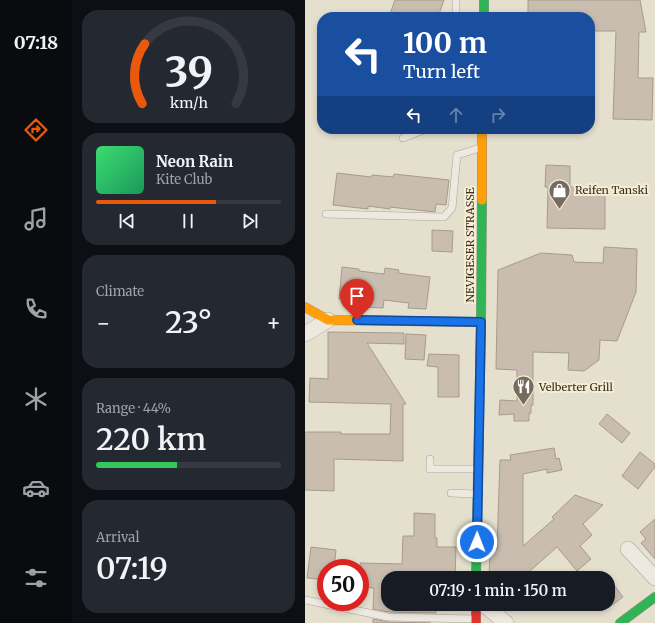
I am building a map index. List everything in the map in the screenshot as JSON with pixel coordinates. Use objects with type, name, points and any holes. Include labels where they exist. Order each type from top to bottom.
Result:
[{"type":"main road","points":[[484,0],[484,12]]},
{"type":"main road","name":"NEVIGESER STRASSE","points":[[476,571],[481,322],[482,134]]},
{"type":"main road","points":[[305,307],[328,320],[481,322]]},
{"type":"main road","points":[[620,623],[655,597]]},
{"type":"street","points":[[305,334],[328,320]]},
{"type":"street","points":[[628,549],[655,578]]},
{"type":"street","points":[[491,611],[506,623]]},
{"type":"lane","points":[[456,0],[456,12]]},
{"type":"lane","points":[[403,138],[413,134]]},
{"type":"lane","points":[[326,214],[444,217],[452,208],[457,155],[482,148]]},
{"type":"lane","points":[[430,458],[430,469],[478,469]]},
{"type":"lane","points":[[451,493],[478,494]]},
{"type":"lane","points":[[305,600],[388,617],[476,621]]},
{"type":"building","points":[[395,0],[444,0],[440,12],[391,12]]},
{"type":"building","points":[[528,0],[640,0],[646,32],[639,32],[638,78],[653,78],[652,120],[613,119],[616,31],[595,31],[595,12],[528,12]]},
{"type":"building","points":[[546,165],[570,166],[570,187],[605,188],[605,229],[547,228],[548,187],[545,187]]},
{"type":"building","points":[[337,173],[371,177],[372,175],[393,177],[394,174],[449,180],[446,205],[436,204],[435,212],[390,207],[390,209],[368,206],[368,209],[333,205]]},
{"type":"building","points":[[432,230],[453,231],[452,252],[432,251]]},
{"type":"building","points":[[604,247],[637,249],[636,292],[617,341],[600,340],[599,360],[584,371],[568,370],[569,353],[533,352],[533,405],[531,405],[531,413],[529,413],[529,421],[514,421],[514,414],[499,415],[500,400],[517,401],[517,370],[496,369],[498,270],[541,253],[572,255],[574,262],[603,263]]},
{"type":"building","points":[[342,267],[384,274],[385,268],[399,270],[398,273],[430,277],[426,309],[408,308],[409,303],[384,300],[383,308],[365,307],[365,302],[339,299]]},
{"type":"building","points":[[328,332],[404,333],[404,344],[367,343],[406,404],[403,404],[403,461],[334,459],[334,491],[305,490],[305,432],[390,434],[391,404],[309,402],[310,378],[328,379]]},
{"type":"building","points":[[406,334],[426,335],[424,360],[405,359]]},
{"type":"building","points":[[429,354],[459,355],[459,397],[438,397],[438,367],[427,366]]},
{"type":"building","points":[[607,414],[630,433],[622,443],[599,424]]},
{"type":"building","points":[[554,448],[556,459],[559,458],[562,470],[547,473],[547,469],[523,474],[523,546],[554,519],[552,517],[575,495],[603,505],[583,524],[592,535],[580,546],[591,559],[577,571],[557,547],[530,571],[489,571],[490,549],[497,549],[500,460],[511,460],[510,455]]},
{"type":"building","points":[[640,452],[655,464],[655,467],[638,489],[622,476]]},
{"type":"building","points":[[414,513],[435,514],[435,538],[437,538],[437,547],[456,547],[455,571],[381,571],[381,610],[373,609],[374,588],[369,588],[369,563],[402,564],[403,536],[414,536]]},
{"type":"building","points":[[655,519],[655,559],[641,543],[646,539],[640,532]]},
{"type":"building","points":[[311,547],[336,550],[335,559],[317,559],[317,579],[307,578]]},
{"type":"building","points":[[615,586],[623,597],[615,603]]},
{"type":"building","points":[[384,611],[436,611],[436,613]]},
{"type":"building","points":[[373,619],[388,622],[431,623],[373,623]]},
{"type":"traffic: fast","points":[[484,0],[484,12]]},
{"type":"traffic: fast","points":[[476,571],[482,200]]},
{"type":"traffic: fast","points":[[620,623],[655,597]]},
{"type":"traffic: slow","points":[[482,134],[482,200]]},
{"type":"traffic: slow","points":[[305,307],[328,320],[481,322]]},
{"type":"traffic: jam","points":[[476,611],[476,623]]},
{"type":"place","name":"Reifen Tanski","points":[[559,210]]},
{"type":"place","name":"Velberter Grill","points":[[524,406]]},
{"type":"route","points":[[357,320],[458,323],[481,322],[478,419],[477,542]]}]
